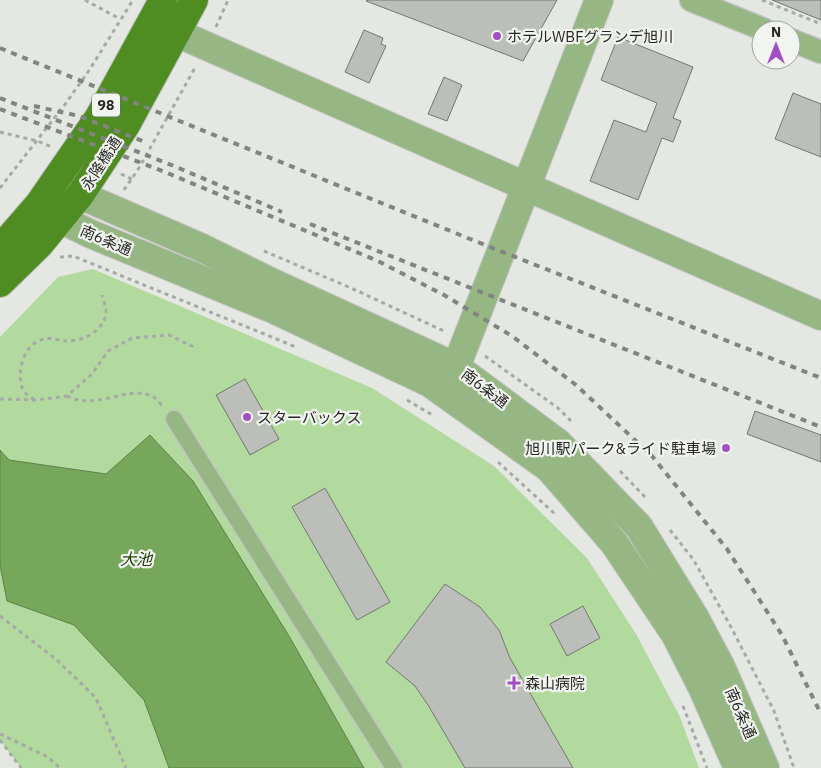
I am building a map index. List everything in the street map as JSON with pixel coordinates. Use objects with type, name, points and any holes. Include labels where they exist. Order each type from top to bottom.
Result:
[{"type":"main road","name":"永隆橋通","points":[[0,250],[50,203],[80,196],[126,125],[194,0]]},
{"type":"main road","name":"永隆橋通","points":[[0,284],[39,245],[50,203],[158,11]]},
{"type":"street","points":[[456,367],[599,0]]},
{"type":"street","points":[[691,0],[751,24]]},
{"type":"street","points":[[158,11],[177,33],[821,316]]},
{"type":"street","points":[[801,44],[821,52]]},
{"type":"street","name":"南6条通","points":[[80,196],[200,246],[273,283],[456,367],[558,443],[639,527],[695,618],[721,667],[765,768]]},
{"type":"street","name":"南6条通","points":[[50,203],[91,234],[273,309],[430,383],[549,468],[614,543],[675,634],[702,687],[738,768]]},
{"type":"street","points":[[174,419],[394,768]]},
{"type":"path","points":[[84,0],[120,19]]},
{"type":"path","points":[[0,188],[90,69],[133,0]]},
{"type":"path","points":[[109,209],[139,168],[207,46],[228,0]]},
{"type":"path","points":[[762,0],[821,24]]},
{"type":"path","points":[[0,132],[37,141]]},
{"type":"path","points":[[91,234],[73,256],[304,351]]},
{"type":"path","points":[[35,400],[23,391],[20,375],[22,359],[30,346],[41,339],[53,338],[77,341],[89,337],[97,330],[106,313],[102,295]]},
{"type":"path","points":[[67,396],[92,374],[108,351],[132,338],[169,335],[196,348]]},
{"type":"path","points":[[0,399],[35,400],[67,396],[77,401],[95,402],[136,393],[155,398],[174,419]]},
{"type":"path","points":[[401,396],[435,417]]},
{"type":"path","points":[[491,456],[560,519]]},
{"type":"path","points":[[0,616],[57,660],[96,698],[126,768]]},
{"type":"path","points":[[682,705],[707,768]]},
{"type":"path","points":[[0,734],[48,757],[60,768]]},
{"type":"path","points":[[0,740],[21,768]]},
{"type":"shaded area","points":[[93,269],[372,388],[494,466],[587,558],[636,634],[680,717],[699,768],[21,768],[0,740],[0,337],[58,277]]},
{"type":"water","name":"大池","points":[[150,435],[193,481],[289,636],[364,768],[169,768],[144,700],[74,625],[7,601],[0,565],[0,450],[9,460],[106,474]]},
{"type":"building","name":"ホテルWBFグランデ旭川","points":[[367,0],[557,0],[523,61]]},
{"type":"building","points":[[772,0],[821,0],[821,20]]},
{"type":"building","points":[[364,30],[383,38],[381,44],[386,46],[369,83],[345,72]]},
{"type":"building","points":[[618,37],[693,67],[673,118],[681,121],[673,142],[662,138],[638,200],[590,181],[614,120],[646,132],[657,103],[601,80]]},
{"type":"building","points":[[444,77],[462,85],[447,121],[428,114]]},
{"type":"building","points":[[793,93],[821,104],[821,157],[775,139]]},
{"type":"building","name":"スターバックス","points":[[245,379],[279,439],[250,455],[216,395]]},
{"type":"building","points":[[755,411],[821,435],[821,462],[747,434]]},
{"type":"building","points":[[325,488],[390,602],[357,620],[292,507]]},
{"type":"building","points":[[445,584],[480,607],[499,630],[510,658],[573,768],[465,768],[415,686],[386,662]]},
{"type":"building","points":[[583,606],[600,638],[567,656],[550,624]]},
{"type":"railway","points":[[0,48],[470,239],[821,378]]},
{"type":"railway","points":[[0,98],[174,166],[282,212]]},
{"type":"railway","points":[[34,106],[79,116],[145,142]]},
{"type":"railway","points":[[0,109],[165,172],[378,261],[444,295],[512,336],[576,385],[652,456],[727,549],[782,635],[821,714]]},
{"type":"railway","points":[[310,224],[821,427]]},
{"type":"place","name":"ホテルWBFグランデ旭川","points":[[497,36]]},
{"type":"place","name":"スターバックス","points":[[247,417]]},
{"type":"place","name":"旭川駅パーク&ライド駐車場","points":[[726,448]]},
{"type":"place","name":"森山病院","points":[[514,683]]}]
